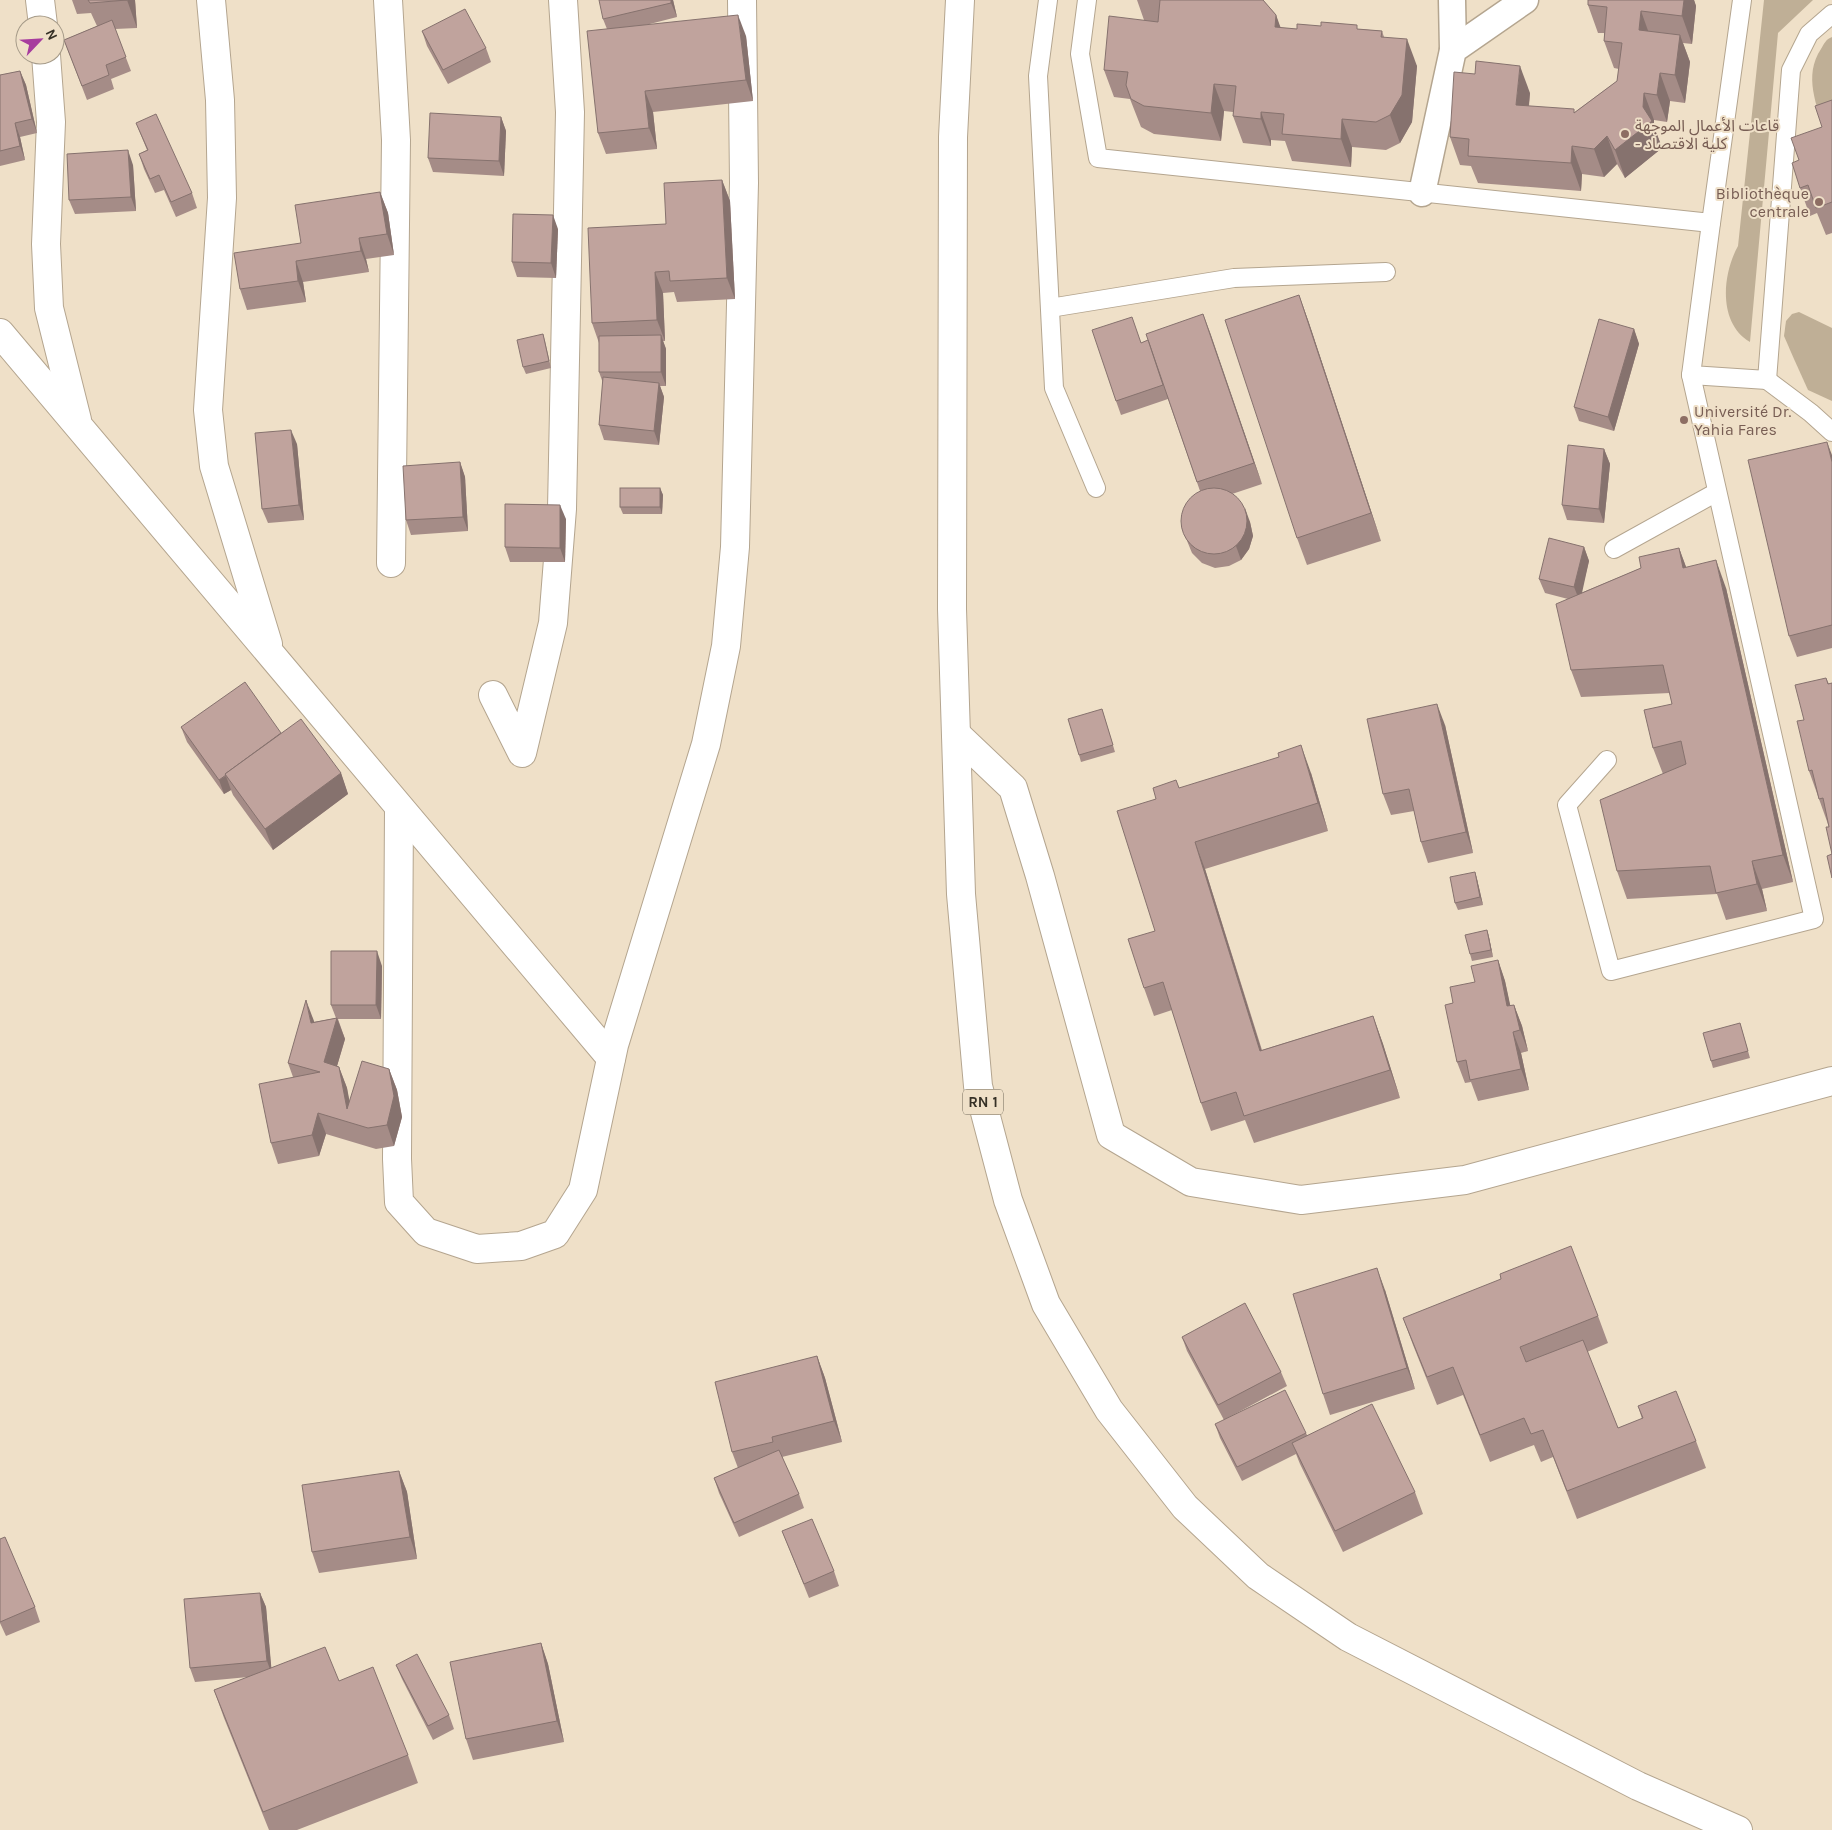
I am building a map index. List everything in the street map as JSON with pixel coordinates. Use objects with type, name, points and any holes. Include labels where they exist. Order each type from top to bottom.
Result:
[{"type":"street","points":[[40,0],[42,15]]},
{"type":"street","points":[[211,0],[220,100],[222,198],[208,410],[214,466],[271,655]]},
{"type":"street","points":[[388,0],[396,140],[391,562]]},
{"type":"street","points":[[493,695],[522,753],[553,623],[562,509],[570,112],[563,0]]},
{"type":"street","points":[[399,808],[397,1159],[399,1202],[426,1232],[477,1249],[521,1246],[555,1234],[583,1190],[611,1058],[706,744],[726,646],[735,546],[744,192],[742,0]]},
{"type":"street","name":"RN 1","points":[[960,0],[953,138],[952,610],[962,894],[978,1086],[1008,1200],[1046,1304],[1108,1410],[1185,1507],[1258,1576],[1340,1632],[1638,1786],[1738,1830]]},
{"type":"street","points":[[1422,193],[1453,50],[1452,0]]},
{"type":"street","points":[[1453,50],[1525,0]]},
{"type":"street","points":[[47,65],[51,122],[46,244],[48,308],[78,426]]},
{"type":"street","points":[[0,333],[611,1058]]},
{"type":"street","points":[[956,734],[1013,788],[1040,876],[1111,1135],[1191,1182],[1301,1200],[1465,1180],[1832,1081]]},
{"type":"lane","points":[[1048,0],[1038,76],[1054,388],[1096,488]]},
{"type":"lane","points":[[1087,0],[1080,54],[1098,158],[1711,223]]},
{"type":"lane","points":[[1607,760],[1567,806],[1611,971],[1814,919],[1691,375],[1742,0]]},
{"type":"lane","points":[[1766,380],[1791,70],[1809,34],[1832,14]]},
{"type":"lane","points":[[1050,308],[1234,278],[1386,272]]},
{"type":"lane","points":[[1691,375],[1766,380],[1811,413],[1832,432]]},
{"type":"lane","points":[[1614,549],[1717,492]]},
{"type":"shaded area","points":[[1764,0],[1813,0],[1778,33],[1750,342],[1740,334],[1732,323],[1726,298],[1726,284],[1738,246]]},
{"type":"shaded area","points":[[1832,37],[1832,131],[1825,134],[1815,101],[1812,80],[1816,59],[1823,45]]},
{"type":"shaded area","points":[[1799,312],[1832,328],[1832,401],[1808,390],[1784,336],[1786,321],[1792,314]]},
{"type":"building","points":[[88,0],[127,0],[90,3]]},
{"type":"building","points":[[599,0],[671,0],[671,3],[603,19]]},
{"type":"building","points":[[1160,0],[1263,0],[1276,15],[1275,27],[1297,29],[1297,24],[1321,26],[1321,22],[1357,25],[1357,29],[1382,31],[1381,37],[1407,39],[1402,95],[1390,115],[1376,122],[1342,119],[1341,139],[1282,134],[1284,114],[1261,112],[1261,119],[1233,116],[1236,86],[1214,84],[1211,113],[1144,106],[1131,99],[1126,85],[1128,72],[1104,70],[1109,16],[1158,22]]},
{"type":"building","points":[[1588,0],[1684,0],[1682,16],[1641,11],[1639,30],[1680,35],[1675,75],[1660,73],[1657,95],[1644,93],[1643,107],[1652,121],[1615,150],[1607,136],[1594,149],[1572,146],[1571,163],[1468,156],[1469,139],[1450,137],[1454,72],[1475,74],[1476,61],[1520,66],[1516,105],[1574,109],[1574,113],[1617,81],[1622,43],[1604,41],[1607,7],[1588,5]]},
{"type":"building","points":[[465,9],[486,48],[443,70],[422,31]]},
{"type":"building","points":[[738,15],[746,80],[645,91],[649,128],[598,133],[587,31]]},
{"type":"building","points":[[112,20],[126,57],[106,65],[109,75],[82,86],[65,40]]},
{"type":"building","points":[[20,71],[32,119],[15,123],[20,146],[0,151],[0,75]]},
{"type":"building","points":[[1832,100],[1832,202],[1816,208],[1808,185],[1800,188],[1792,163],[1799,160],[1791,138],[1822,127],[1815,106]]},
{"type":"building","points":[[430,113],[501,117],[499,161],[428,158]]},
{"type":"building","points":[[156,114],[192,193],[171,202],[159,175],[150,179],[139,154],[148,150],[136,123]]},
{"type":"building","points":[[128,150],[131,197],[69,200],[67,154]]},
{"type":"building","points":[[722,180],[727,278],[670,281],[669,271],[655,272],[657,320],[592,323],[588,228],[666,224],[664,183]]},
{"type":"building","points":[[380,192],[387,234],[359,238],[361,251],[296,261],[298,281],[240,289],[234,253],[301,243],[295,205]]},
{"type":"building","points":[[513,214],[553,215],[551,263],[512,262]]},
{"type":"building","points":[[1299,295],[1371,513],[1297,538],[1225,320]]},
{"type":"building","points":[[1203,314],[1254,463],[1197,482],[1146,334]]},
{"type":"building","points":[[1132,317],[1141,343],[1148,340],[1163,385],[1116,401],[1092,330]]},
{"type":"building","points":[[1599,319],[1634,329],[1608,417],[1574,407]]},
{"type":"building","points":[[543,334],[549,361],[523,367],[517,340]]},
{"type":"building","points":[[661,335],[661,372],[599,372],[599,336]]},
{"type":"building","points":[[603,377],[659,383],[654,431],[599,425]]},
{"type":"building","points":[[291,430],[299,505],[262,509],[255,433]]},
{"type":"building","points":[[1827,442],[1832,462],[1832,625],[1789,636],[1748,460]]},
{"type":"building","points":[[1568,445],[1604,449],[1599,509],[1562,505]]},
{"type":"building","points":[[460,462],[463,517],[406,520],[403,466]]},
{"type":"building","points":[[620,488],[660,488],[660,507],[620,507]]},
{"type":"building","points":[[1214,488],[1227,491],[1237,498],[1244,508],[1247,521],[1244,534],[1237,544],[1227,551],[1214,554],[1201,551],[1191,544],[1184,534],[1181,521],[1184,508],[1191,498],[1201,491]]},
{"type":"building","points":[[505,504],[560,505],[560,548],[505,547]]},
{"type":"building","points":[[1549,538],[1584,547],[1574,587],[1539,579]]},
{"type":"building","points":[[1679,548],[1683,568],[1716,560],[1783,855],[1752,861],[1757,884],[1716,893],[1710,866],[1617,871],[1600,800],[1686,764],[1681,741],[1653,748],[1644,710],[1672,704],[1663,665],[1571,670],[1556,604],[1641,568],[1639,557]]},
{"type":"building","points":[[1826,678],[1828,684],[1832,683],[1832,854],[1826,827],[1829,827],[1823,798],[1819,799],[1812,770],[1809,771],[1797,721],[1804,720],[1795,685]]},
{"type":"building","points":[[245,682],[281,733],[219,780],[181,727]]},
{"type":"building","points":[[1437,704],[1466,832],[1421,842],[1409,789],[1383,794],[1367,719]]},
{"type":"building","points":[[1102,709],[1113,745],[1079,755],[1068,719]]},
{"type":"building","points":[[301,719],[341,773],[265,829],[225,774]]},
{"type":"building","points":[[1301,745],[1318,803],[1195,842],[1260,1051],[1373,1016],[1390,1070],[1244,1116],[1236,1092],[1201,1103],[1163,982],[1144,988],[1128,939],[1155,931],[1117,811],[1156,799],[1153,788],[1176,780],[1179,788],[1279,757],[1278,753]]},
{"type":"building","points":[[1832,854],[1832,878],[1827,856]]},
{"type":"building","points":[[1475,872],[1480,897],[1455,903],[1450,877]]},
{"type":"building","points":[[1487,930],[1491,950],[1470,954],[1465,935]]},
{"type":"building","points":[[331,951],[377,951],[376,1005],[331,1005]]},
{"type":"building","points":[[1498,960],[1507,1006],[1514,1005],[1520,1030],[1513,1032],[1521,1069],[1470,1080],[1466,1060],[1457,1062],[1445,1005],[1453,1003],[1450,987],[1475,982],[1471,966]]},
{"type":"building","points":[[306,1000],[311,1023],[337,1018],[324,1062],[339,1067],[347,1109],[362,1061],[389,1069],[394,1096],[387,1125],[368,1128],[318,1113],[312,1135],[271,1143],[259,1084],[320,1072],[288,1063]]},
{"type":"building","points":[[1740,1023],[1748,1051],[1711,1061],[1703,1033]]},
{"type":"building","points":[[1571,1246],[1598,1316],[1520,1347],[1526,1362],[1583,1340],[1618,1428],[1643,1418],[1638,1406],[1676,1391],[1696,1441],[1567,1491],[1543,1430],[1531,1434],[1524,1418],[1480,1435],[1453,1367],[1427,1377],[1403,1318],[1501,1279],[1500,1274]]},
{"type":"building","points":[[1377,1268],[1407,1368],[1323,1394],[1293,1294]]},
{"type":"building","points":[[1245,1303],[1281,1372],[1218,1405],[1182,1337]]},
{"type":"building","points":[[817,1356],[834,1421],[772,1437],[773,1442],[732,1452],[715,1382]]},
{"type":"building","points":[[1285,1390],[1306,1433],[1237,1467],[1215,1424]]},
{"type":"building","points":[[1372,1404],[1415,1492],[1335,1531],[1292,1443]]},
{"type":"building","points":[[779,1450],[799,1494],[734,1523],[714,1478]]},
{"type":"building","points":[[399,1471],[410,1537],[312,1552],[302,1485]]},
{"type":"building","points":[[812,1519],[834,1571],[804,1584],[782,1531]]},
{"type":"building","points":[[5,1537],[35,1607],[0,1622],[0,1539]]},
{"type":"building","points":[[260,1593],[267,1661],[190,1668],[184,1599]]},
{"type":"building","points":[[541,1643],[557,1721],[466,1739],[450,1662]]},
{"type":"building","points":[[325,1647],[339,1681],[373,1667],[408,1755],[263,1812],[214,1690]]},
{"type":"building","points":[[417,1654],[449,1715],[428,1726],[396,1665]]},
{"type":"place","name":"قاعات الأعمال الموجهة - كلية الاقتصاد","points":[[1625,134]]},
{"type":"place","name":"Bibliothèque centrale","points":[[1819,202]]},
{"type":"place","name":"Université Dr. Yahia Fares","points":[[1684,420]]}]
